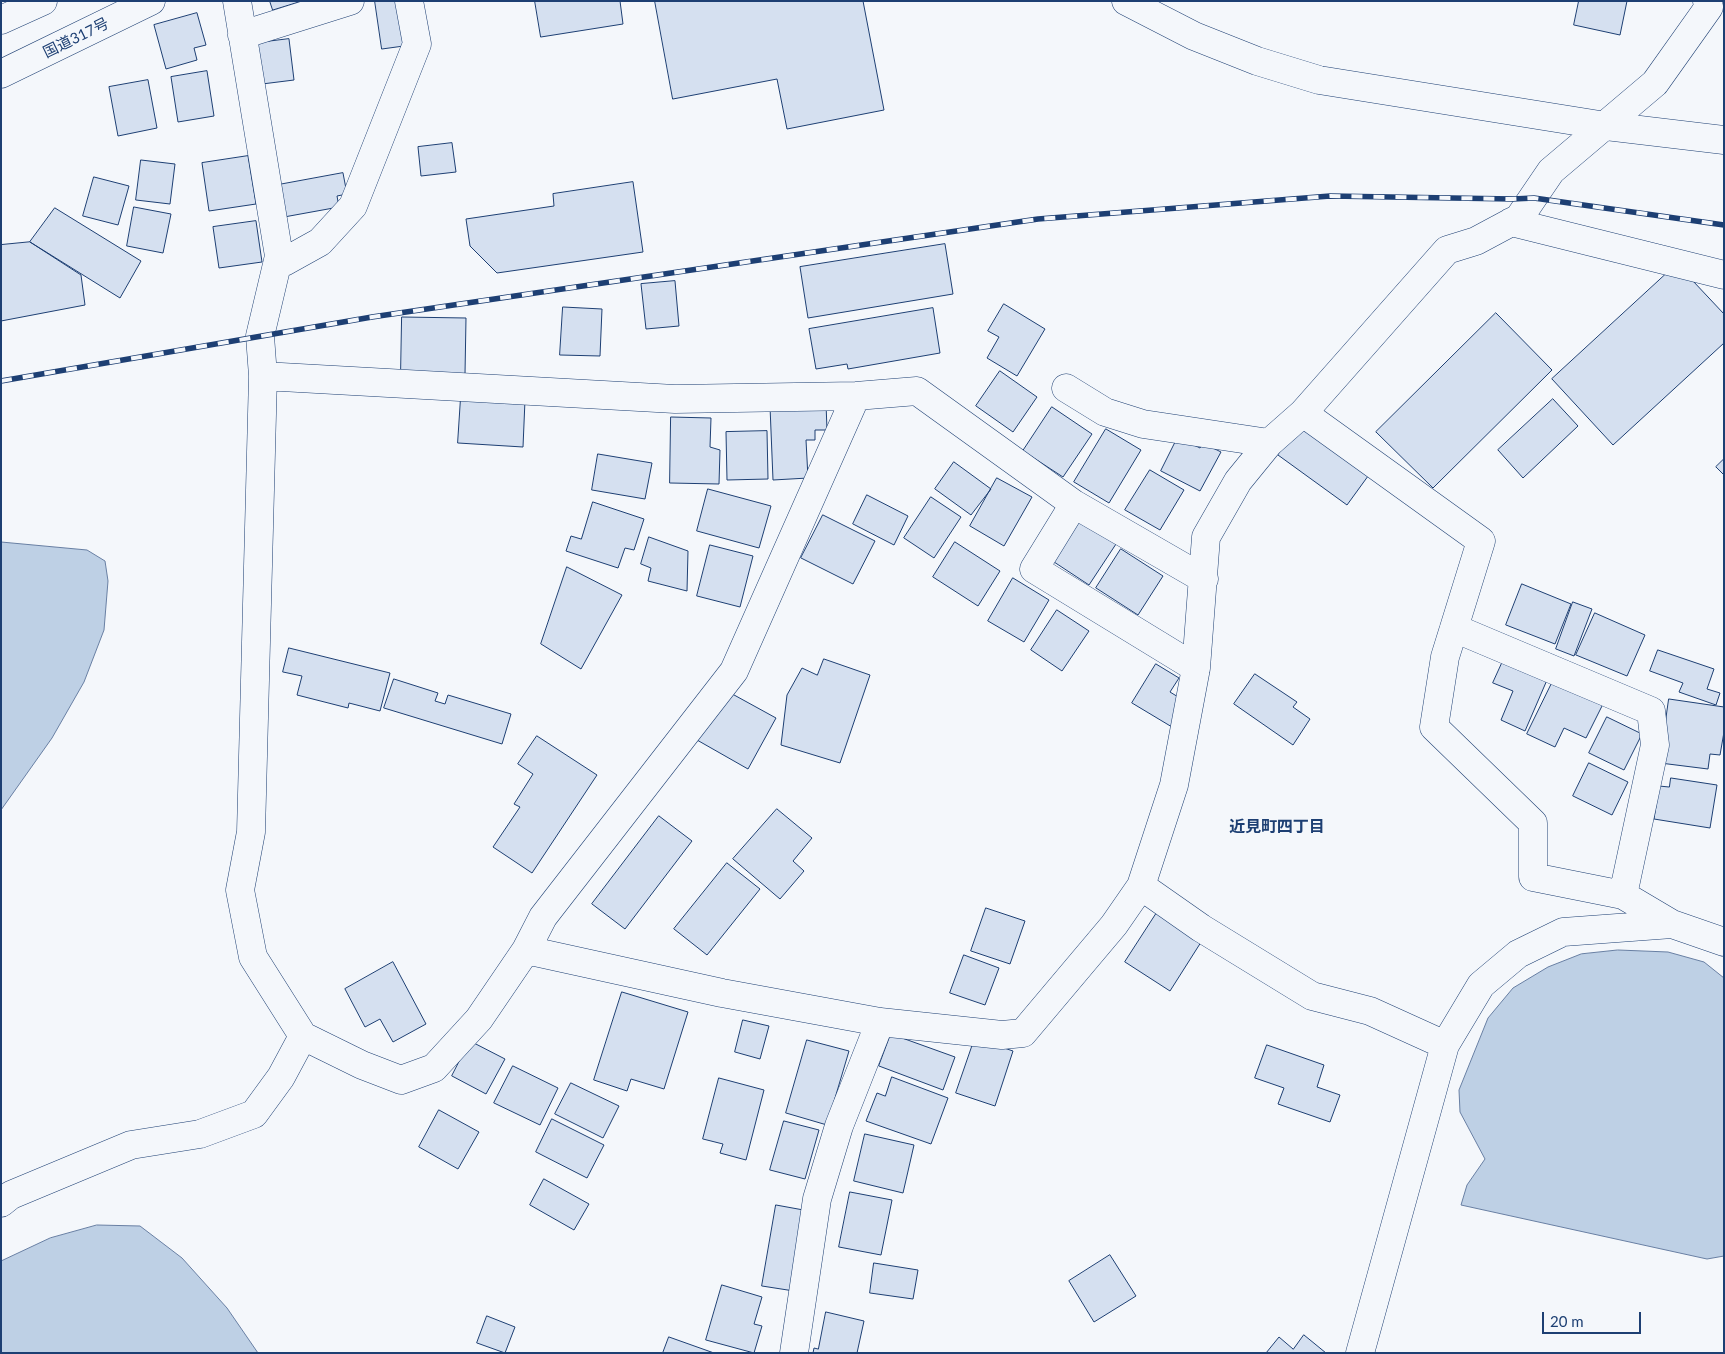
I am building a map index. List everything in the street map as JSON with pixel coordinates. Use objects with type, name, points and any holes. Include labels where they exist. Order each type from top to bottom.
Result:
[{"type":"main road","points":[[1,20],[43,1]]},
{"type":"main road","name":"国道317号","points":[[1,74],[151,1]]},
{"type":"main road","points":[[237,1],[278,256],[260,336],[263,376],[251,832],[240,890],[253,957],[302,1036],[362,1065],[401,1080],[434,1068],[480,1019],[526,950],[543,917],[734,671],[856,396]]},
{"type":"main road","points":[[242,34],[350,1]]},
{"type":"main road","points":[[278,256],[284,262],[320,242],[353,206],[417,44],[409,1]]},
{"type":"main road","points":[[1126,1],[1194,36],[1257,61],[1319,80],[1606,126],[1724,140]]},
{"type":"main road","points":[[526,950],[722,993],[880,1022],[1002,1035],[1023,1033],[1114,924],[1141,886],[1174,785],[1196,668],[1206,537],[1238,481],[1269,443],[1303,413],[1447,250],[1476,241],[1519,218],[1551,171],[1606,126],[1654,83],[1708,7],[1707,1]]},
{"type":"main road","points":[[1511,222],[1724,275]]},
{"type":"main road","points":[[263,376],[676,399],[856,396],[917,392],[1074,504],[1204,579]]},
{"type":"main road","points":[[1066,388],[1105,412],[1143,424],[1269,443]]},
{"type":"main road","points":[[1303,413],[1481,541],[1445,657],[1434,727],[1533,823],[1533,877],[1623,895],[1672,924],[1724,942]]},
{"type":"main road","points":[[1074,504],[1034,569],[1196,668]]},
{"type":"main road","points":[[1454,628],[1651,711],[1655,745],[1623,895]]},
{"type":"main road","points":[[1141,886],[1201,928],[1312,996],[1370,1011],[1445,1045]]},
{"type":"main road","points":[[1360,1353],[1445,1045],[1481,986],[1518,954],[1563,932],[1672,924]]},
{"type":"main road","points":[[794,1353],[816,1199],[839,1126],[880,1022]]},
{"type":"main road","points":[[1,1203],[12,1195],[131,1145],[200,1134],[254,1114],[282,1077],[302,1036]]},
{"type":"water","points":[[1,542],[87,550],[105,561],[108,581],[104,630],[84,682],[52,738],[1,810]]},
{"type":"water","points":[[1618,950],[1668,952],[1704,962],[1724,978],[1724,1256],[1707,1259],[1461,1205],[1467,1185],[1485,1159],[1460,1112],[1459,1090],[1488,1018],[1513,988],[1548,967],[1581,954]]},
{"type":"water","points":[[97,1225],[140,1226],[182,1258],[227,1308],[258,1353],[1,1353],[1,1261],[50,1238]]},
{"type":"building","points":[[270,1],[302,1],[273,10]]},
{"type":"building","points":[[375,1],[404,1],[411,45],[382,49]]},
{"type":"building","points":[[535,1],[620,1],[623,24],[541,37]]},
{"type":"building","points":[[655,1],[863,1],[884,110],[787,129],[777,79],[673,99]]},
{"type":"building","points":[[1579,1],[1627,1],[1620,35],[1574,25]]},
{"type":"building","points":[[197,13],[206,45],[194,48],[197,60],[166,69],[154,25]]},
{"type":"building","points":[[289,39],[294,80],[262,84],[257,43]]},
{"type":"building","points":[[207,71],[214,116],[178,122],[171,77]]},
{"type":"building","points":[[148,80],[157,128],[118,136],[109,87]]},
{"type":"building","points":[[452,143],[456,172],[421,176],[418,147]]},
{"type":"building","points":[[248,156],[256,204],[209,211],[202,163]]},
{"type":"building","points":[[141,160],[175,164],[170,204],[136,200]]},
{"type":"building","points":[[343,173],[347,194],[337,196],[339,207],[284,217],[278,185]]},
{"type":"building","points":[[94,177],[129,186],[118,225],[83,216]]},
{"type":"building","points":[[633,182],[643,252],[497,273],[470,246],[466,219],[554,206],[553,194]]},
{"type":"building","points":[[134,207],[171,214],[163,253],[127,246]]},
{"type":"building","points":[[55,208],[141,261],[120,298],[30,242]]},
{"type":"building","points":[[256,221],[262,262],[219,268],[213,227]]},
{"type":"building","points":[[30,242],[81,275],[85,305],[1,321],[1,245]]},
{"type":"building","points":[[945,244],[953,294],[808,318],[800,267]]},
{"type":"building","points":[[1677,264],[1724,314],[1724,343],[1613,445],[1552,379]]},
{"type":"building","points":[[675,281],[679,326],[646,329],[641,284]]},
{"type":"building","points":[[1004,304],[1045,329],[1017,376],[987,358],[999,337],[988,331]]},
{"type":"building","points":[[563,307],[602,309],[600,356],[560,355]]},
{"type":"building","points":[[933,308],[940,353],[848,369],[847,364],[816,369],[809,329]]},
{"type":"building","points":[[1496,313],[1552,370],[1433,488],[1376,432]]},
{"type":"building","points":[[402,317],[466,318],[465,374],[401,372]]},
{"type":"building","points":[[1000,371],[1037,397],[1013,432],[976,406]]},
{"type":"building","points":[[461,397],[525,400],[523,447],[458,443]]},
{"type":"building","points":[[1553,399],[1578,426],[1523,478],[1498,450]]},
{"type":"building","points":[[826,403],[827,430],[815,430],[815,440],[806,440],[808,478],[773,480],[770,406]]},
{"type":"building","points":[[1052,407],[1092,434],[1063,477],[1023,451]]},
{"type":"building","points":[[671,417],[711,418],[710,447],[720,450],[719,484],[670,483]]},
{"type":"building","points":[[1301,422],[1371,472],[1347,505],[1278,455]]},
{"type":"building","points":[[1106,429],[1141,450],[1109,503],[1074,482]]},
{"type":"building","points":[[767,431],[768,479],[727,480],[726,432]]},
{"type":"building","points":[[1178,437],[1200,448],[1203,443],[1221,452],[1200,491],[1161,471]]},
{"type":"building","points":[[598,454],[652,463],[645,499],[592,490]]},
{"type":"building","points":[[1724,459],[1724,475],[1716,467]]},
{"type":"building","points":[[954,462],[991,489],[971,515],[935,489]]},
{"type":"building","points":[[1150,470],[1184,490],[1160,530],[1125,510]]},
{"type":"building","points":[[997,478],[1032,497],[1004,546],[970,526]]},
{"type":"building","points":[[708,489],[771,506],[759,548],[697,531]]},
{"type":"building","points":[[867,495],[908,516],[894,545],[853,524]]},
{"type":"building","points":[[931,497],[961,517],[934,558],[904,538]]},
{"type":"building","points":[[593,502],[644,519],[634,550],[625,548],[618,568],[566,551],[571,536],[581,539]]},
{"type":"building","points":[[823,515],[875,541],[853,584],[801,558]]},
{"type":"building","points":[[1076,517],[1116,544],[1089,585],[1048,558]]},
{"type":"building","points":[[649,537],[688,551],[687,591],[648,581],[651,568],[641,564]]},
{"type":"building","points":[[955,542],[1000,571],[978,606],[933,577]]},
{"type":"building","points":[[710,545],[753,556],[740,607],[697,596]]},
{"type":"building","points":[[1121,549],[1163,576],[1138,615],[1096,588]]},
{"type":"building","points":[[567,567],[622,595],[581,669],[541,644]]},
{"type":"building","points":[[1013,578],[1049,600],[1024,642],[988,621]]},
{"type":"building","points":[[1522,584],[1571,604],[1555,644],[1506,625]]},
{"type":"building","points":[[1573,602],[1592,609],[1574,656],[1556,649]]},
{"type":"building","points":[[1057,610],[1089,631],[1062,671],[1031,650]]},
{"type":"building","points":[[1595,613],[1645,635],[1627,676],[1576,655]]},
{"type":"building","points":[[289,648],[390,673],[380,711],[349,703],[348,708],[297,695],[302,676],[283,672]]},
{"type":"building","points":[[1658,650],[1714,669],[1707,689],[1720,693],[1716,705],[1679,692],[1683,683],[1650,671]]},
{"type":"building","points":[[824,659],[870,675],[840,763],[781,745],[787,695],[802,668],[817,675]]},
{"type":"building","points":[[1503,661],[1547,680],[1525,731],[1501,720],[1513,691],[1493,683]]},
{"type":"building","points":[[1156,664],[1179,678],[1170,692],[1188,703],[1172,727],[1132,703]]},
{"type":"building","points":[[1255,674],[1297,702],[1293,707],[1310,719],[1293,745],[1234,704]]},
{"type":"building","points":[[394,679],[438,693],[435,701],[445,704],[448,695],[511,714],[502,744],[384,708]]},
{"type":"building","points":[[1553,681],[1603,704],[1586,738],[1564,728],[1555,747],[1527,734]]},
{"type":"building","points":[[725,690],[776,718],[748,769],[697,740]]},
{"type":"building","points":[[1669,699],[1724,707],[1724,732],[1720,755],[1710,754],[1708,769],[1660,763]]},
{"type":"building","points":[[1607,717],[1642,734],[1624,770],[1589,753]]},
{"type":"building","points":[[537,736],[597,775],[532,873],[493,847],[520,807],[514,804],[533,774],[518,764]]},
{"type":"building","points":[[1589,763],[1628,782],[1612,815],[1573,796]]},
{"type":"building","points":[[1671,778],[1717,785],[1710,828],[1654,819],[1659,786],[1669,787]]},
{"type":"building","points":[[777,809],[812,838],[793,861],[804,871],[780,899],[733,859]]},
{"type":"building","points":[[659,816],[692,841],[625,929],[592,904]]},
{"type":"building","points":[[727,863],[760,889],[707,955],[674,929]]},
{"type":"building","points":[[986,908],[1025,921],[1010,964],[971,951]]},
{"type":"building","points":[[1158,911],[1203,939],[1170,991],[1125,962]]},
{"type":"building","points":[[964,955],[999,968],[985,1005],[950,993]]},
{"type":"building","points":[[393,962],[426,1024],[393,1042],[380,1019],[365,1027],[345,989]]},
{"type":"building","points":[[622,992],[688,1012],[664,1089],[631,1079],[627,1091],[594,1080]]},
{"type":"building","points":[[743,1020],[769,1026],[760,1059],[735,1052]]},
{"type":"building","points":[[891,1034],[955,1057],[943,1090],[879,1066]]},
{"type":"building","points":[[975,1038],[1013,1051],[995,1106],[956,1093]]},
{"type":"building","points":[[807,1040],[849,1051],[827,1125],[786,1113]]},
{"type":"building","points":[[470,1041],[505,1059],[486,1094],[452,1076]]},
{"type":"building","points":[[1267,1045],[1324,1065],[1317,1087],[1340,1095],[1330,1122],[1278,1104],[1284,1088],[1255,1078]]},
{"type":"building","points":[[513,1066],[558,1088],[540,1125],[494,1103]]},
{"type":"building","points":[[892,1077],[948,1098],[931,1144],[866,1121],[877,1093],[885,1096]]},
{"type":"building","points":[[719,1078],[764,1090],[746,1160],[720,1153],[723,1144],[703,1139]]},
{"type":"building","points":[[571,1083],[619,1106],[603,1138],[555,1114]]},
{"type":"building","points":[[439,1110],[479,1132],[458,1169],[419,1147]]},
{"type":"building","points":[[552,1119],[604,1145],[587,1178],[536,1152]]},
{"type":"building","points":[[784,1121],[819,1130],[805,1179],[770,1170]]},
{"type":"building","points":[[865,1134],[914,1145],[903,1193],[854,1181]]},
{"type":"building","points":[[544,1179],[589,1204],[574,1230],[530,1205]]},
{"type":"building","points":[[850,1192],[892,1200],[881,1255],[839,1247]]},
{"type":"building","points":[[776,1205],[809,1211],[794,1291],[762,1286]]},
{"type":"building","points":[[1110,1255],[1136,1296],[1094,1322],[1069,1281]]},
{"type":"building","points":[[874,1263],[918,1270],[913,1299],[870,1293]]},
{"type":"building","points":[[722,1285],[762,1297],[754,1324],[762,1326],[754,1353],[706,1340]]},
{"type":"building","points":[[826,1312],[864,1321],[857,1353],[813,1353],[814,1348],[818,1349]]},
{"type":"building","points":[[487,1316],[515,1327],[505,1353],[477,1343]]},
{"type":"building","points":[[1304,1335],[1326,1353],[1266,1353],[1279,1337],[1293,1349]]},
{"type":"building","points":[[669,1337],[714,1353],[663,1353]]},
{"type":"railway","points":[[1,381],[372,317],[1038,219],[1330,196],[1534,198],[1724,225]]},
{"type":"district","name":"近見町四丁目","points":[[1277,827]]}]
